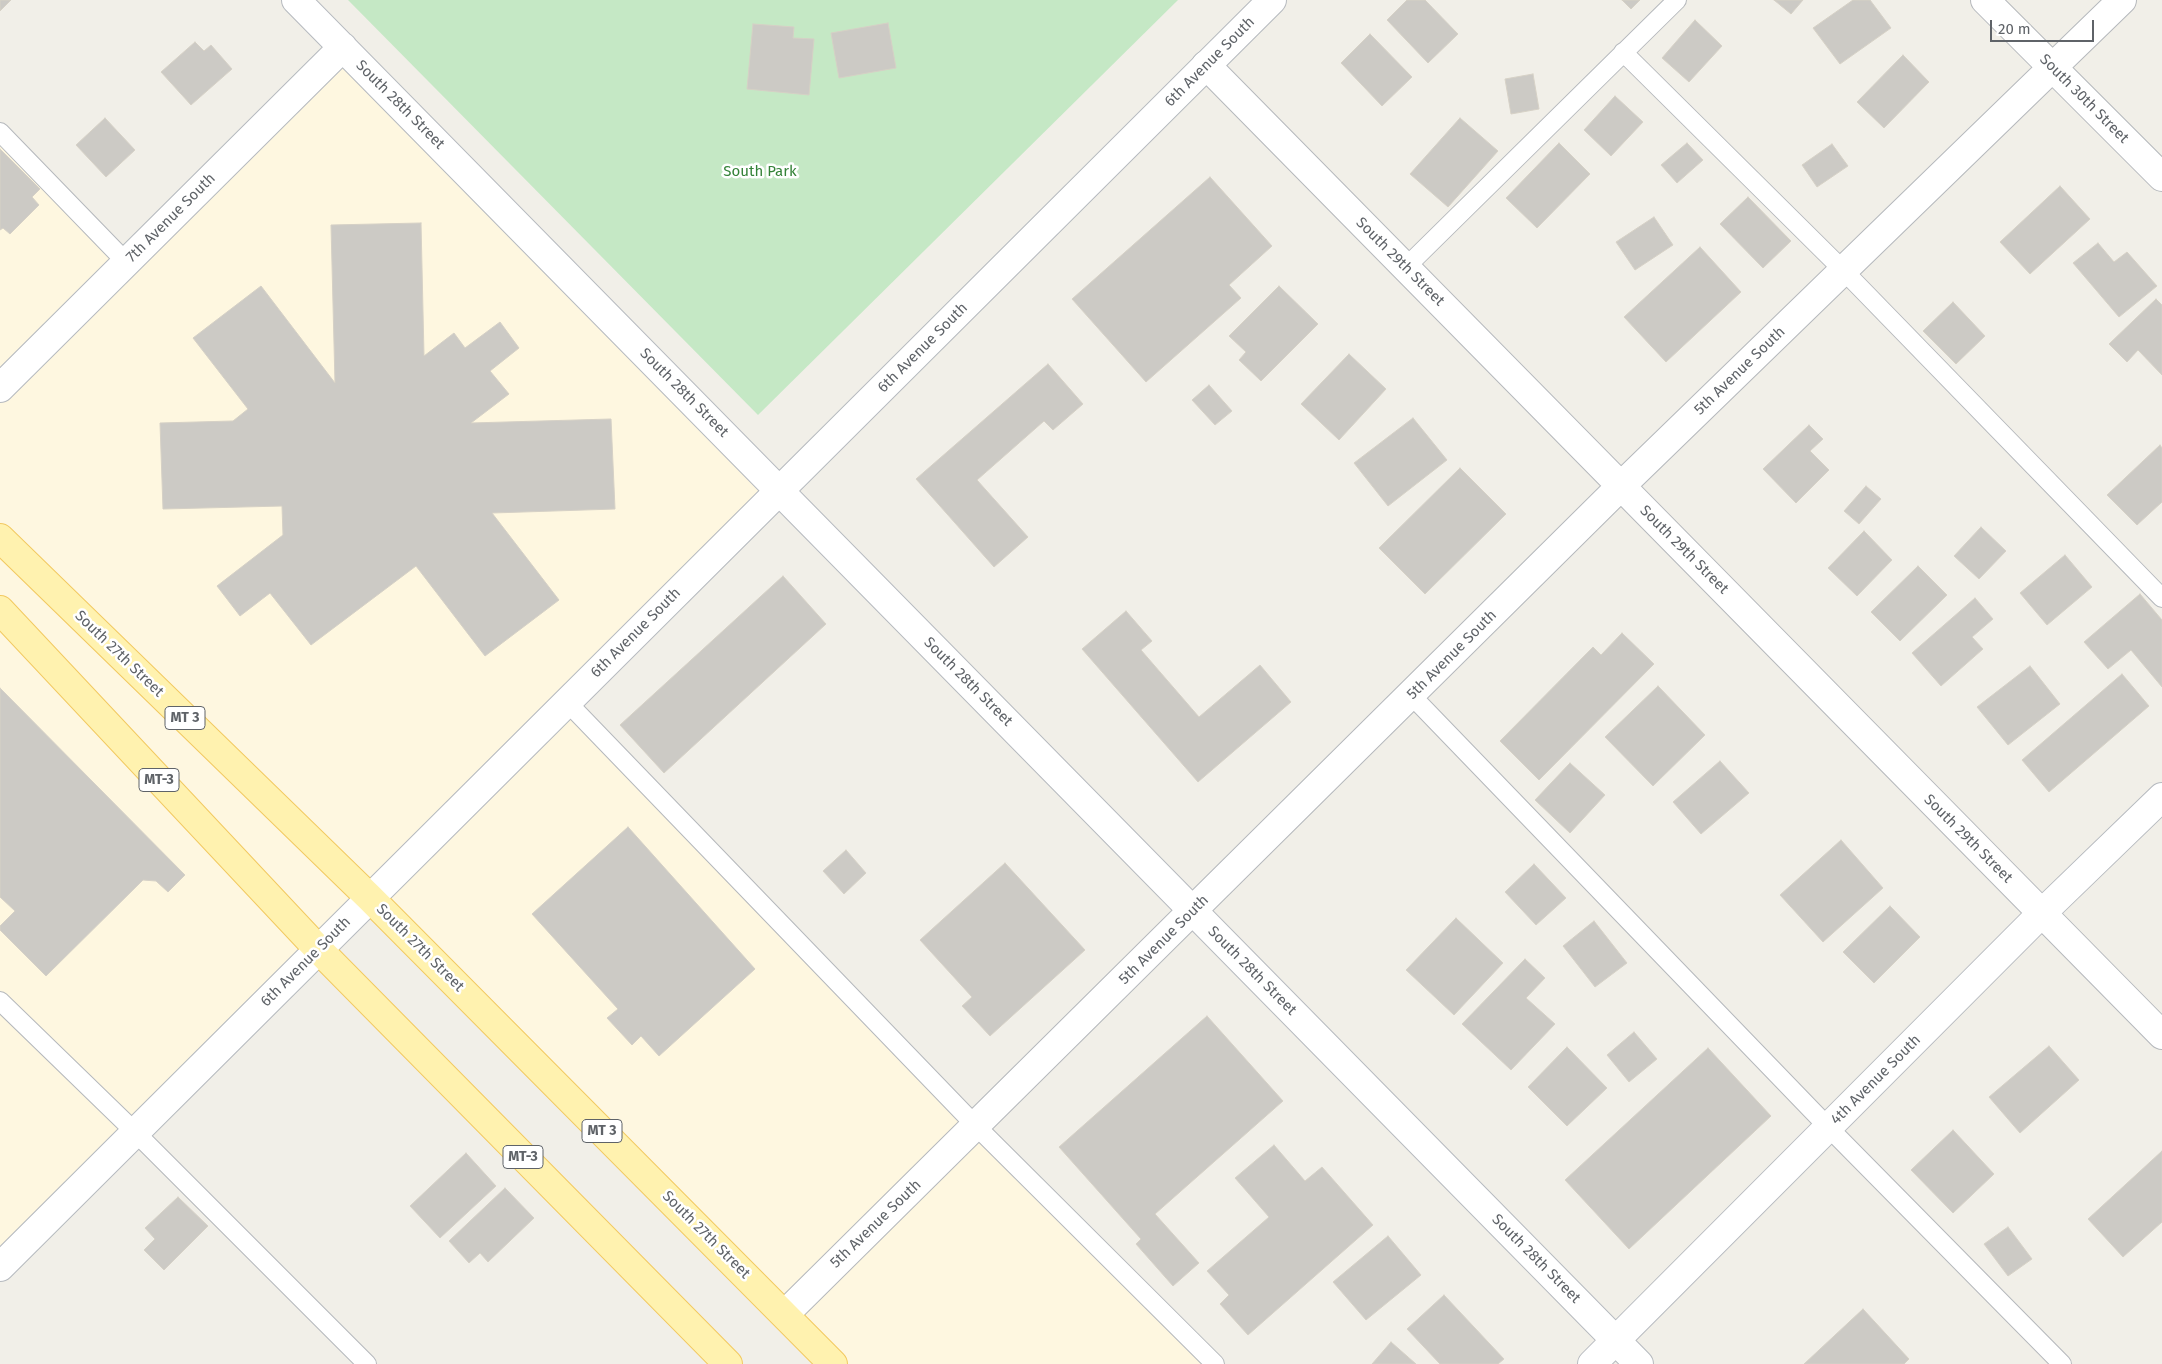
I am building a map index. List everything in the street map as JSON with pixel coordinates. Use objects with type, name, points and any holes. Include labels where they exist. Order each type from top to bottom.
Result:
[{"type":"main road","name":"South 27th Street","points":[[0,538],[370,898],[833,1364]]},
{"type":"main road","name":"MT-3","points":[[0,610],[319,950],[728,1364]]},
{"type":"street","name":"South 28th Street","points":[[296,0],[1639,1364]]},
{"type":"street","name":"6th Avenue South","points":[[0,1267],[1272,0]]},
{"type":"street","name":"South 30th Street","points":[[1985,0],[2162,177]]},
{"type":"street","name":"5th Avenue South","points":[[785,1314],[1621,486],[2122,0]]},
{"type":"street","name":"7th Avenue South","points":[[0,388],[343,47]]},
{"type":"street","name":"South 29th Street","points":[[1206,65],[2162,1035]]},
{"type":"street","name":"4th Avenue South","points":[[1592,1364],[2042,913],[2162,797]]},
{"type":"lane","points":[[1406,268],[1677,0]]},
{"type":"lane","points":[[1623,52],[1843,270],[2162,598]]},
{"type":"lane","points":[[0,132],[126,262]]},
{"type":"lane","points":[[1411,695],[1828,1128],[2062,1364]]},
{"type":"lane","points":[[567,702],[976,1126],[1216,1364]]},
{"type":"lane","points":[[0,1001],[135,1132],[367,1364]]},
{"type":"shaded area","points":[[343,47],[779,490],[567,702],[1219,1364],[819,1364],[365,904],[0,1267],[0,132],[127,262]]},
{"type":"green space","name":"South Park","points":[[348,0],[1178,0],[758,415]]},
{"type":"building","points":[[0,0],[11,0],[0,11]]},
{"type":"building","points":[[1407,0],[1425,0],[1458,34],[1428,63],[1387,20]]},
{"type":"building","points":[[1622,0],[1640,0],[1631,9]]},
{"type":"building","points":[[1774,0],[1803,0],[1791,14]]},
{"type":"building","points":[[1853,0],[1870,0],[1891,28],[1840,64],[1813,28]]},
{"type":"building","points":[[1695,20],[1722,46],[1689,82],[1662,58]]},
{"type":"building","points":[[888,23],[896,68],[839,78],[831,33]]},
{"type":"building","points":[[753,24],[794,27],[793,38],[814,39],[809,95],[747,89]]},
{"type":"building","points":[[1370,34],[1412,77],[1382,106],[1341,63]]},
{"type":"building","points":[[195,42],[204,51],[211,45],[232,69],[191,105],[161,72]]},
{"type":"building","points":[[1903,55],[1929,82],[1884,128],[1857,102]]},
{"type":"building","points":[[1533,74],[1539,109],[1511,114],[1505,79]]},
{"type":"building","points":[[1615,96],[1643,122],[1611,156],[1584,130]]},
{"type":"building","points":[[105,118],[135,150],[106,177],[76,145]]},
{"type":"building","points":[[1460,118],[1498,151],[1448,207],[1410,174]]},
{"type":"building","points":[[1559,143],[1590,174],[1537,228],[1506,198]]},
{"type":"building","points":[[1687,143],[1703,160],[1677,183],[1661,165]]},
{"type":"building","points":[[1832,144],[1848,166],[1817,187],[1802,165]]},
{"type":"building","points":[[0,149],[40,189],[32,197],[39,205],[10,234],[3,228],[0,230]]},
{"type":"building","points":[[1210,177],[1272,246],[1229,285],[1241,298],[1146,382],[1072,299]]},
{"type":"building","points":[[2060,186],[2090,219],[2030,274],[2000,242]]},
{"type":"building","points":[[1748,197],[1791,241],[1763,268],[1720,224]]},
{"type":"building","points":[[1654,217],[1673,245],[1635,270],[1616,242]]},
{"type":"building","points":[[421,223],[424,356],[454,333],[465,348],[500,322],[519,348],[490,371],[509,394],[471,423],[611,419],[615,509],[492,513],[559,600],[485,656],[416,566],[311,645],[270,593],[240,616],[217,586],[283,535],[282,506],[163,509],[160,423],[233,421],[248,409],[193,338],[261,286],[335,383],[331,225]]},
{"type":"building","points":[[2098,243],[2114,262],[2127,252],[2157,286],[2119,317],[2073,263]]},
{"type":"building","points":[[1700,247],[1741,292],[1666,362],[1624,317]]},
{"type":"building","points":[[1279,286],[1318,324],[1261,381],[1239,360],[1246,352],[1229,336]]},
{"type":"building","points":[[2156,299],[2162,305],[2162,375],[2138,350],[2127,362],[2109,344]]},
{"type":"building","points":[[1953,302],[1985,336],[1956,364],[1923,331]]},
{"type":"building","points":[[1349,354],[1386,389],[1339,440],[1301,404]]},
{"type":"building","points":[[1048,364],[1083,404],[1053,430],[1044,421],[977,480],[1028,537],[994,567],[916,479]]},
{"type":"building","points":[[1209,385],[1232,411],[1215,425],[1192,400]]},
{"type":"building","points":[[1413,418],[1447,460],[1388,506],[1354,463]]},
{"type":"building","points":[[1809,425],[1823,439],[1810,451],[1829,470],[1796,503],[1763,469]]},
{"type":"building","points":[[2160,445],[2162,448],[2162,502],[2137,525],[2107,495]]},
{"type":"building","points":[[1460,468],[1506,514],[1425,594],[1379,548]]},
{"type":"building","points":[[1866,486],[1881,499],[1859,524],[1844,511]]},
{"type":"building","points":[[1981,527],[2006,551],[1979,579],[1954,556]]},
{"type":"building","points":[[1864,531],[1892,560],[1857,596],[1828,568]]},
{"type":"building","points":[[2065,555],[2092,587],[2047,625],[2020,593]]},
{"type":"building","points":[[1918,566],[1947,595],[1900,641],[1871,612]]},
{"type":"building","points":[[783,576],[826,624],[664,773],[620,725]]},
{"type":"building","points":[[2140,594],[2162,620],[2162,687],[2131,650],[2108,669],[2084,642]]},
{"type":"building","points":[[1975,598],[1993,619],[1972,637],[1983,649],[1941,686],[1912,653]]},
{"type":"building","points":[[1126,611],[1152,641],[1141,650],[1199,717],[1260,665],[1291,702],[1198,782],[1082,649]]},
{"type":"building","points":[[1622,633],[1654,664],[1539,780],[1500,741],[1593,647],[1601,655]]},
{"type":"building","points":[[2030,666],[2060,704],[2008,745],[1977,707]]},
{"type":"building","points":[[2122,674],[2149,706],[2049,792],[2022,760]]},
{"type":"building","points":[[1658,686],[1705,735],[1653,786],[1605,737]]},
{"type":"building","points":[[0,688],[185,875],[168,892],[156,881],[143,880],[46,976],[0,930],[0,926],[15,911],[0,897]]},
{"type":"building","points":[[1720,761],[1749,793],[1701,834],[1673,802]]},
{"type":"building","points":[[1570,763],[1605,795],[1570,833],[1535,800]]},
{"type":"building","points":[[628,827],[755,969],[659,1056],[641,1036],[632,1045],[607,1018],[618,1009],[532,914]]},
{"type":"building","points":[[1841,840],[1883,888],[1823,942],[1780,895]]},
{"type":"building","points":[[846,850],[866,873],[844,894],[823,871]]},
{"type":"building","points":[[1005,863],[1085,950],[990,1036],[962,1006],[972,997],[920,940]]},
{"type":"building","points":[[1534,864],[1566,898],[1536,925],[1505,892]]},
{"type":"building","points":[[1890,906],[1920,937],[1874,983],[1843,952]]},
{"type":"building","points":[[1456,918],[1503,963],[1454,1015],[1406,970]]},
{"type":"building","points":[[1594,921],[1627,963],[1595,987],[1563,946]]},
{"type":"building","points":[[1525,959],[1545,978],[1526,998],[1555,1024],[1511,1070],[1462,1024]]},
{"type":"building","points":[[1207,1016],[1283,1101],[1155,1214],[1199,1263],[1173,1286],[1136,1244],[1141,1239],[1059,1147]]},
{"type":"building","points":[[1634,1032],[1657,1059],[1629,1082],[1607,1055]]},
{"type":"building","points":[[2049,1046],[2079,1080],[2020,1133],[1989,1097]]},
{"type":"building","points":[[1567,1047],[1607,1088],[1567,1126],[1528,1087]]},
{"type":"building","points":[[1708,1048],[1771,1116],[1629,1249],[1565,1180]]},
{"type":"building","points":[[1953,1130],[1994,1174],[1953,1213],[1911,1170]]},
{"type":"building","points":[[1274,1145],[1305,1181],[1322,1167],[1373,1225],[1248,1335],[1220,1304],[1229,1295],[1207,1271],[1269,1217],[1235,1178]]},
{"type":"building","points":[[2162,1151],[2162,1222],[2123,1257],[2088,1219]]},
{"type":"building","points":[[466,1153],[496,1186],[440,1238],[410,1206]]},
{"type":"building","points":[[505,1188],[534,1218],[488,1262],[480,1253],[469,1263],[449,1241]]},
{"type":"building","points":[[178,1197],[208,1226],[164,1270],[144,1250],[155,1239],[145,1228]]},
{"type":"building","points":[[2008,1227],[2032,1259],[2008,1276],[1984,1244]]},
{"type":"building","points":[[1388,1236],[1421,1275],[1366,1320],[1333,1282]]},
{"type":"building","points":[[1444,1295],[1504,1359],[1498,1364],[1440,1364],[1407,1329]]},
{"type":"building","points":[[1863,1309],[1909,1359],[1904,1364],[1804,1364]]},
{"type":"building","points":[[1391,1342],[1416,1364],[1372,1364]]}]
